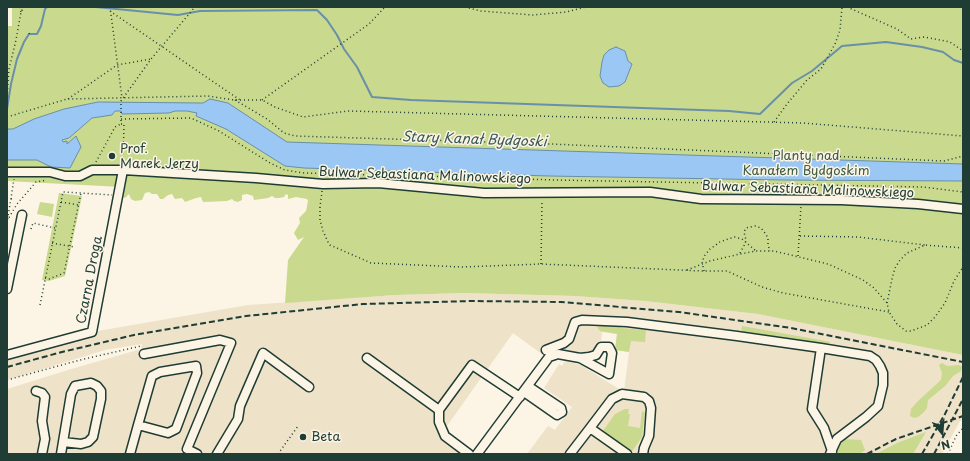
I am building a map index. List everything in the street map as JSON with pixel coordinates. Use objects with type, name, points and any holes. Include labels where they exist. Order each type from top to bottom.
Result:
[{"type":"street","name":"Bulwar Sebastiana Malinowskiego","points":[[11,172],[50,172],[65,176],[80,176],[92,170],[123,170],[256,178],[323,184],[378,183],[484,193],[650,192],[701,199],[864,201],[918,204],[963,209]]},
{"type":"street","name":"Czarna Droga","points":[[7,355],[92,332],[121,187],[123,170]]},
{"type":"street","points":[[7,289],[22,215]]},
{"type":"street","points":[[477,454],[524,392],[548,354],[568,339],[575,322],[582,320],[628,322],[737,336],[870,356],[876,360],[883,374],[883,385],[878,406],[837,439],[831,452]]},
{"type":"street","points":[[143,350],[220,340],[231,343],[187,449],[198,454]]},
{"type":"street","points":[[821,348],[812,409],[824,428],[831,452]]},
{"type":"street","points":[[217,454],[238,419],[240,406],[263,353],[308,387]]},
{"type":"street","points":[[548,354],[558,354],[580,358]]},
{"type":"street","points":[[367,358],[439,410]]},
{"type":"street","points":[[469,454],[445,436],[439,422],[439,410],[472,365],[524,392]]},
{"type":"street","points":[[130,454],[138,425],[152,376],[160,372],[196,366],[197,373],[176,429],[168,433],[138,425]]},
{"type":"street","points":[[61,454],[63,442],[71,394],[75,386],[91,383],[97,386],[100,391],[101,399],[93,437],[88,442],[81,444],[63,442]]},
{"type":"street","points":[[36,391],[42,393],[45,397],[42,421],[45,439],[42,454]]},
{"type":"street","points":[[570,454],[612,399],[622,394],[644,397],[649,401],[651,408],[649,436],[643,454]]},
{"type":"street","points":[[590,428],[627,454]]},
{"type":"path","points":[[20,7],[21,12]]},
{"type":"path","points":[[7,97],[9,69],[21,12],[24,7]]},
{"type":"path","points":[[110,7],[122,98],[121,124]]},
{"type":"path","points":[[122,98],[161,46],[195,7]]},
{"type":"path","points":[[262,100],[368,24],[384,7]]},
{"type":"path","points":[[465,7],[481,11],[533,15],[566,12],[586,7]]},
{"type":"path","points":[[669,7],[675,7]]},
{"type":"path","points":[[773,122],[807,80],[821,69],[835,44],[840,30],[842,7]]},
{"type":"path","points":[[847,7],[897,29],[911,39],[924,37],[950,42],[963,51]]},
{"type":"path","points":[[110,10],[240,100]]},
{"type":"path","points":[[67,99],[118,65],[151,59]]},
{"type":"path","points":[[7,117],[67,99],[208,96],[234,100],[262,100],[275,107],[303,117],[348,112],[773,122],[803,123],[963,136]]},
{"type":"path","points":[[234,100],[267,119],[284,133],[295,136],[550,144],[944,161],[963,156]]},
{"type":"path","points":[[121,119],[191,118],[219,131],[270,163],[285,170],[304,173],[371,175]]},
{"type":"path","points":[[123,170],[124,124],[127,119]]},
{"type":"path","points":[[92,170],[115,127],[124,124]]},
{"type":"path","points":[[7,222],[12,199],[11,172]]},
{"type":"path","points":[[324,173],[320,220],[328,242],[371,263],[462,267],[541,264],[685,271],[727,271],[762,287],[782,293],[889,312]]},
{"type":"path","points":[[378,176],[394,175],[456,178],[923,187],[963,192]]},
{"type":"path","points":[[7,222],[17,204],[36,182],[50,179]]},
{"type":"path","points":[[40,305],[63,192],[119,196]]},
{"type":"path","points":[[541,264],[542,192]]},
{"type":"path","points":[[45,278],[49,279],[64,273],[81,194]]},
{"type":"path","points":[[7,198],[12,199]]},
{"type":"path","points":[[798,256],[801,200]]},
{"type":"path","points":[[61,202],[79,204]]},
{"type":"path","points":[[31,229],[33,223],[56,228]]},
{"type":"path","points":[[740,254],[745,242],[744,232],[746,228],[755,226],[761,228],[768,238],[770,251]]},
{"type":"path","points":[[800,236],[858,237],[963,248]]},
{"type":"path","points":[[704,271],[702,262],[705,255],[710,249],[720,242],[735,237],[745,242],[756,251]]},
{"type":"path","points":[[52,243],[74,247]]},
{"type":"path","points":[[926,245],[907,253],[895,268],[892,278],[887,303],[889,312],[897,324],[906,331],[918,330],[927,325],[935,317],[945,303],[954,281],[963,267]]},
{"type":"path","points":[[685,271],[702,264],[740,254],[756,251],[774,251],[828,264],[863,280],[874,288],[887,303]]},
{"type":"path","points":[[7,380],[80,360],[143,350]]},
{"type":"path","points":[[278,454],[298,426]]},
{"type":"path","points":[[948,454],[956,436],[963,428]]},
{"type":"shaded area","points":[[465,293],[575,296],[645,301],[758,314],[963,355],[963,420],[960,421],[942,454],[527,454],[548,426],[555,430],[572,407],[544,388],[559,364],[562,366],[565,361],[581,365],[624,391],[629,352],[615,350],[617,334],[602,332],[601,341],[593,351],[584,354],[562,350],[556,347],[543,355],[513,333],[447,426],[450,433],[471,450],[468,454],[7,454],[7,389],[141,349],[142,344],[105,350],[7,380],[7,355],[92,332],[248,305],[395,295]]},
{"type":"green space","name":"Planty nad Kanałem Bydgoskim","points":[[12,7],[963,7],[963,355],[758,314],[645,301],[575,296],[465,293],[395,295],[285,303],[288,260],[304,237],[298,240],[294,233],[300,223],[299,218],[306,211],[307,199],[296,197],[288,199],[288,195],[286,194],[284,197],[279,198],[272,196],[254,200],[253,196],[247,194],[242,195],[242,200],[238,202],[232,199],[227,201],[203,202],[201,197],[185,202],[182,198],[175,199],[172,194],[160,199],[157,194],[152,194],[149,192],[145,193],[142,200],[135,201],[131,199],[129,194],[125,198],[119,195],[121,187],[7,181],[7,26],[12,26]]},
{"type":"green space","points":[[59,193],[82,196],[65,276],[49,281],[42,280]]},
{"type":"green space","points":[[40,202],[54,204],[52,217],[37,214]]},
{"type":"green space","points":[[612,324],[621,325],[621,328],[646,330],[645,342],[631,341],[629,352],[615,350],[617,334],[600,331],[597,327]]},
{"type":"green space","points":[[742,326],[831,342],[823,345],[741,334]]},
{"type":"green space","points":[[942,363],[947,366],[959,365],[962,367],[961,371],[953,376],[945,386],[928,400],[927,408],[924,412],[918,417],[914,418],[910,416],[911,409],[941,380],[942,373],[939,365]]},
{"type":"green space","points":[[625,409],[629,409],[628,414],[630,414],[628,426],[640,428],[642,411],[645,413],[642,437],[630,454],[603,433],[615,414]]},
{"type":"green space","points":[[926,432],[913,454],[876,454],[897,443]]},
{"type":"green space","points":[[843,439],[861,440],[865,450],[859,454],[834,454],[836,446]]},
{"type":"water","points":[[616,47],[625,51],[628,61],[632,64],[625,82],[619,86],[609,87],[603,83],[600,76],[602,62],[604,55],[609,50]]},
{"type":"water","points":[[210,99],[228,103],[287,142],[963,164],[963,181],[549,176],[304,168],[285,166],[226,129],[196,116],[197,113],[187,111],[122,114],[121,111],[115,111],[112,115],[92,118],[69,138],[62,140],[63,142],[67,141],[67,144],[76,136],[81,147],[70,168],[51,167],[37,160],[7,160],[7,129],[13,129],[34,119],[64,109],[98,102],[203,103]]},
{"type":"waterway","points":[[7,109],[17,59],[29,34],[37,34],[47,7]]},
{"type":"waterway","points":[[96,7],[178,15],[200,11],[317,10],[327,20],[337,35],[344,49],[357,67],[372,97],[411,100],[729,111],[760,114],[792,83],[812,71],[842,46],[886,42],[922,47],[943,52],[954,60],[963,63]]},
{"type":"railway","points":[[7,367],[134,335],[246,316],[363,304],[471,301],[561,302],[679,312],[791,328],[963,362]]},
{"type":"railway","points":[[922,454],[945,414],[963,377]]},
{"type":"railway","points":[[934,454],[963,399]]},
{"type":"railway","points":[[867,454],[896,439],[963,416]]},
{"type":"place","name":"Prof. Marek Jerzy","points":[[112,156]]},
{"type":"place","name":"Beta","points":[[303,437]]},
{"type":"water label","name":"Stary Kanał Bydgoski","points":[[474,140]]}]
